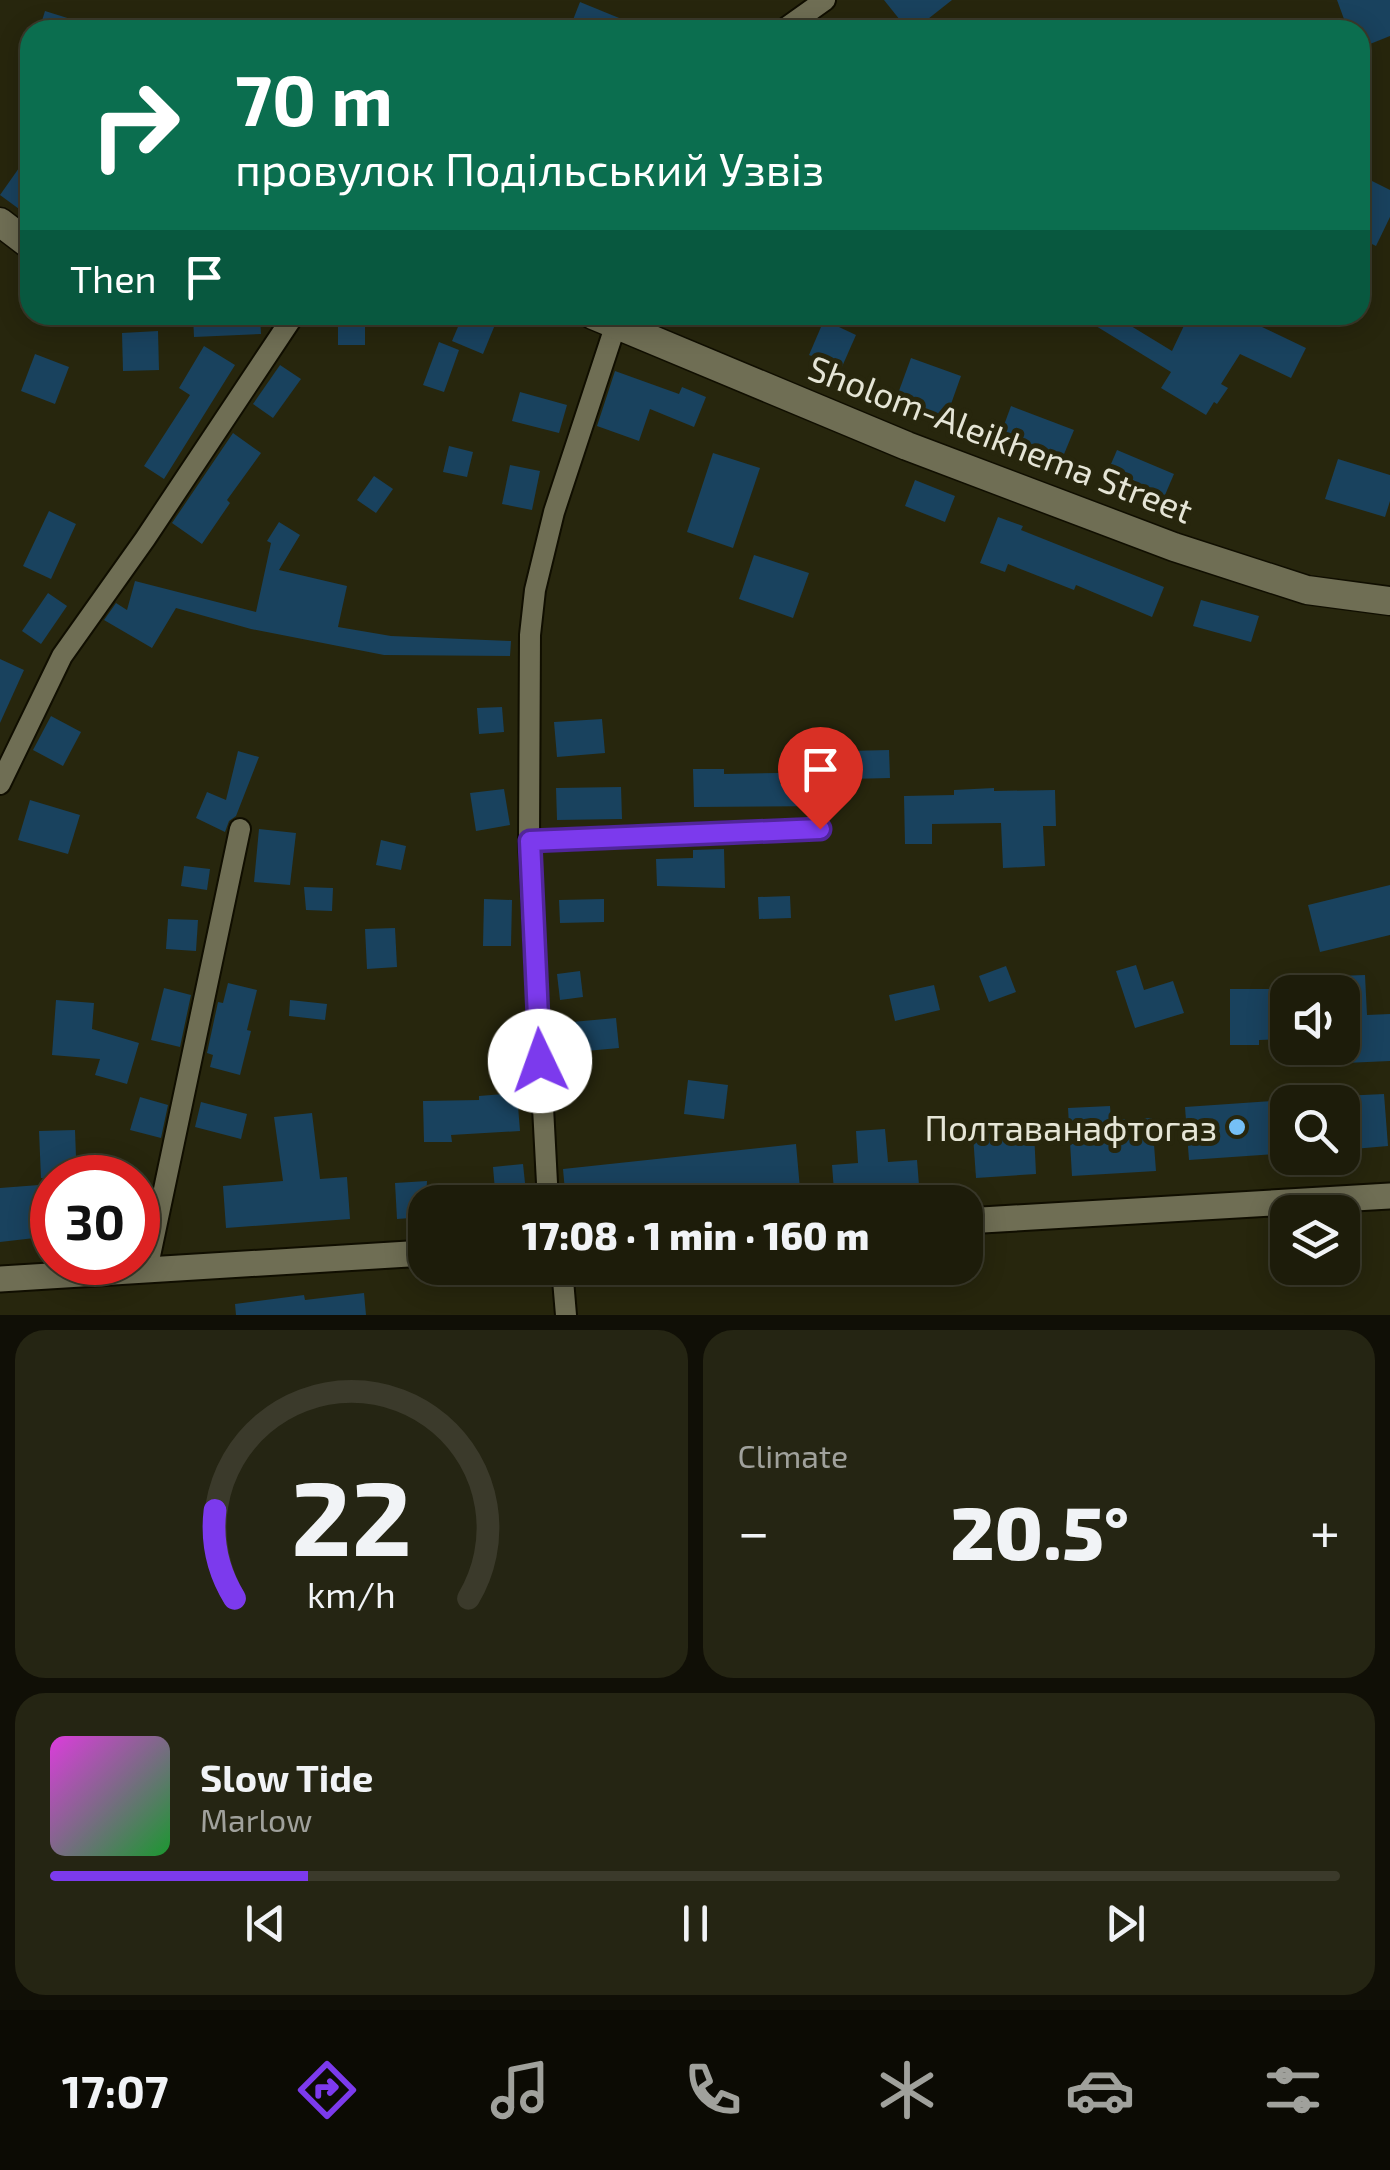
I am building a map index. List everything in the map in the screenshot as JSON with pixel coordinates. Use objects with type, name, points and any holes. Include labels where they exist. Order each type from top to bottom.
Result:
[{"type":"main road","points":[[0,222],[20,237]]},
{"type":"main road","name":"Sholom-Aleikhema Street","points":[[618,325],[906,446],[1174,547],[1307,590],[1390,601]]},
{"type":"street","points":[[797,20],[826,0]]},
{"type":"street","points":[[0,784],[62,656],[287,325]]},
{"type":"street","points":[[547,1185],[530,841],[530,634],[535,590],[602,325]]},
{"type":"street","points":[[160,1208],[240,829]]},
{"type":"street","points":[[530,841],[820,829]]},
{"type":"street","points":[[983,1221],[1390,1196]]},
{"type":"street","points":[[160,1269],[408,1255]]},
{"type":"street","points":[[0,1279],[30,1277]]},
{"type":"street","points":[[563,1285],[566,1315]]},
{"type":"building","points":[[884,0],[952,0],[927,20],[900,20]]},
{"type":"building","points":[[1337,0],[1390,0],[1390,36],[1370,44],[1370,20],[1344,20]]},
{"type":"building","points":[[580,2],[624,20],[573,20]]},
{"type":"building","points":[[45,11],[74,20],[42,20]]},
{"type":"building","points":[[19,168],[20,210],[0,195]]},
{"type":"building","points":[[1370,180],[1390,190],[1390,217],[1376,246],[1370,243]]},
{"type":"building","points":[[193,325],[261,325],[261,334],[194,337]]},
{"type":"building","points":[[338,325],[365,325],[365,345],[338,345]]},
{"type":"building","points":[[459,325],[495,325],[483,354],[452,341]]},
{"type":"building","points":[[822,325],[835,325],[856,335],[841,369],[809,355]]},
{"type":"building","points":[[1094,325],[1129,325],[1172,351],[1184,325],[1258,325],[1306,348],[1291,378],[1240,354],[1221,384],[1228,388],[1206,415],[1161,388],[1171,372]]},
{"type":"building","points":[[158,331],[159,370],[123,371],[122,333]]},
{"type":"building","points":[[439,342],[459,350],[444,392],[423,385]]},
{"type":"building","points":[[204,346],[235,365],[164,479],[144,466],[190,395],[179,388]]},
{"type":"building","points":[[35,354],[69,367],[55,404],[21,391]]},
{"type":"building","points":[[911,358],[961,376],[946,418],[896,399]]},
{"type":"building","points":[[280,365],[301,379],[273,418],[253,404]]},
{"type":"building","points":[[615,371],[679,394],[682,387],[706,397],[694,427],[650,409],[639,441],[597,426]]},
{"type":"building","points":[[520,392],[567,405],[559,433],[512,421]]},
{"type":"building","points":[[1011,406],[1074,430],[1062,459],[1000,436]]},
{"type":"building","points":[[233,433],[261,453],[202,544],[172,523]]},
{"type":"building","points":[[449,446],[473,452],[467,477],[443,472]]},
{"type":"building","points":[[1117,450],[1174,474],[1162,502],[1105,478]]},
{"type":"building","points":[[713,453],[760,468],[733,548],[687,532]]},
{"type":"building","points":[[1338,459],[1390,475],[1390,501],[1385,517],[1325,499]]},
{"type":"building","points":[[510,465],[540,471],[532,510],[502,504]]},
{"type":"building","points":[[374,476],[393,489],[376,513],[357,500]]},
{"type":"building","points":[[915,480],[955,496],[945,522],[905,506]]},
{"type":"building","points":[[49,511],[76,524],[51,579],[23,566]]},
{"type":"building","points":[[998,517],[1023,526],[1021,530],[1164,587],[1152,617],[1076,585],[1074,590],[1008,564],[1005,572],[980,563]]},
{"type":"building","points":[[279,522],[300,535],[279,570],[347,586],[338,627],[391,636],[511,641],[510,656],[384,655],[251,629],[176,608],[152,648],[104,620],[116,603],[127,610],[135,581],[256,612],[271,543],[267,541]]},
{"type":"building","points":[[754,555],[809,573],[793,618],[739,599]]},
{"type":"building","points":[[48,593],[67,606],[41,644],[22,631]]},
{"type":"building","points":[[1201,600],[1259,616],[1251,642],[1193,626]]},
{"type":"building","points":[[0,659],[24,670],[0,723]]},
{"type":"building","points":[[502,707],[504,732],[479,734],[477,708]]},
{"type":"building","points":[[51,716],[81,732],[63,766],[33,750]]},
{"type":"building","points":[[602,719],[605,753],[557,757],[554,722]]},
{"type":"building","points":[[889,750],[890,778],[849,779],[849,751]]},
{"type":"building","points":[[238,751],[259,757],[236,816],[225,832],[196,818],[207,792],[226,800]]},
{"type":"building","points":[[693,769],[724,769],[724,774],[779,773],[780,784],[831,782],[832,806],[694,807]]},
{"type":"building","points":[[621,787],[622,819],[557,820],[556,788]]},
{"type":"building","points":[[504,789],[510,825],[476,831],[470,793]]},
{"type":"building","points":[[954,790],[1055,790],[1056,826],[1043,826],[1045,866],[1003,868],[1001,823],[932,824],[932,844],[905,844],[904,796],[954,795]]},
{"type":"building","points":[[30,800],[80,815],[68,854],[18,840]]},
{"type":"building","points":[[259,829],[296,833],[290,885],[254,882]]},
{"type":"building","points":[[381,840],[406,846],[401,870],[376,865]]},
{"type":"building","points":[[724,849],[725,888],[657,886],[656,859],[693,858],[693,850]]},
{"type":"building","points":[[184,866],[210,869],[207,890],[181,886]]},
{"type":"building","points":[[1390,885],[1390,935],[1320,952],[1308,905]]},
{"type":"building","points":[[304,887],[333,888],[332,911],[306,910]]},
{"type":"building","points":[[790,896],[791,918],[759,919],[758,897]]},
{"type":"building","points":[[484,899],[512,900],[511,946],[483,946]]},
{"type":"building","points":[[604,899],[604,922],[560,923],[559,900]]},
{"type":"building","points":[[168,919],[198,920],[196,951],[166,949]]},
{"type":"building","points":[[395,928],[397,967],[367,969],[365,929]]},
{"type":"building","points":[[1136,965],[1144,990],[1173,981],[1184,1013],[1135,1028],[1116,971]]},
{"type":"building","points":[[1006,966],[1016,992],[989,1002],[979,976]]},
{"type":"building","points":[[580,971],[583,997],[560,1000],[557,974]]},
{"type":"building","points":[[1360,975],[1365,975],[1367,1015],[1390,1014],[1390,1061],[1360,1062]]},
{"type":"building","points":[[228,983],[257,990],[240,1075],[210,1067],[213,1055],[207,1053],[218,1002],[223,1003]]},
{"type":"building","points":[[934,985],[940,1010],[895,1021],[889,995]]},
{"type":"building","points":[[164,988],[191,995],[180,1047],[151,1040]]},
{"type":"building","points":[[1230,989],[1270,989],[1270,1040],[1259,1040],[1259,1045],[1230,1045]]},
{"type":"building","points":[[56,1000],[94,1003],[92,1029],[139,1043],[127,1084],[95,1075],[100,1059],[52,1055]]},
{"type":"building","points":[[290,1000],[327,1004],[325,1020],[289,1016]]},
{"type":"building","points":[[616,1018],[619,1048],[575,1052],[572,1022]]},
{"type":"building","points":[[688,1080],[728,1085],[724,1119],[684,1114]]},
{"type":"building","points":[[517,1093],[520,1131],[451,1135],[452,1142],[424,1142],[423,1101],[479,1100],[479,1096]]},
{"type":"building","points":[[1384,1094],[1388,1146],[1360,1148],[1360,1095]]},
{"type":"building","points":[[140,1097],[168,1105],[161,1138],[130,1130]]},
{"type":"building","points":[[1270,1101],[1270,1154],[1189,1160],[1185,1107]]},
{"type":"building","points":[[201,1102],[247,1114],[241,1139],[195,1127]]},
{"type":"building","points":[[1110,1106],[1111,1120],[1152,1118],[1156,1171],[1072,1176],[1068,1108]]},
{"type":"building","points":[[312,1113],[320,1179],[347,1177],[350,1219],[226,1228],[223,1186],[283,1181],[274,1117]]},
{"type":"building","points":[[885,1129],[888,1162],[917,1160],[919,1185],[834,1185],[832,1165],[858,1163],[856,1131]]},
{"type":"building","points":[[75,1130],[76,1155],[40,1155],[39,1131]]},
{"type":"building","points":[[1034,1131],[1036,1174],[976,1178],[973,1135]]},
{"type":"building","points":[[796,1144],[800,1185],[564,1185],[563,1169]]},
{"type":"building","points":[[523,1164],[525,1185],[495,1185],[493,1167]]},
{"type":"building","points":[[427,1181],[427,1185],[408,1185],[408,1218],[397,1219],[395,1183]]},
{"type":"building","points":[[30,1186],[30,1239],[0,1242],[0,1188]]},
{"type":"building","points":[[364,1293],[366,1315],[236,1315],[235,1304],[304,1295],[305,1300]]},
{"type":"place","name":"Полтаванафтогаз","points":[[1237,1127]]},
{"type":"route","points":[[540,1061],[530,841],[820,829]]}]
